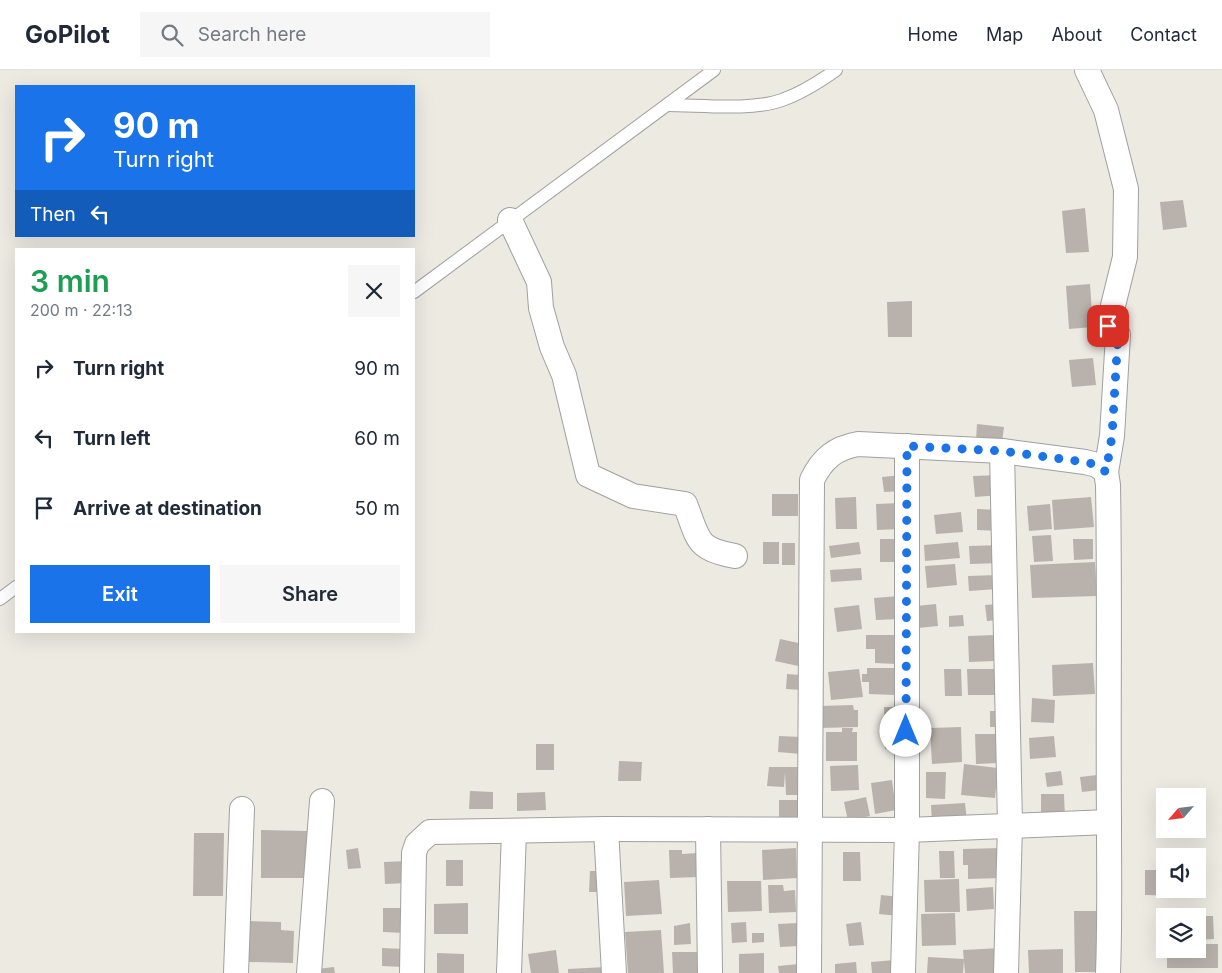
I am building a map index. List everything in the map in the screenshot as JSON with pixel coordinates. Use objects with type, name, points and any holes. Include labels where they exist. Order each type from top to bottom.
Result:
[{"type":"street","points":[[1087,70],[1106,110],[1126,189],[1125,257],[1108,326],[1118,335],[1112,436],[1106,472],[1108,485],[1110,625],[1109,822],[1111,876],[1108,973]]},
{"type":"street","points":[[510,220],[539,282],[541,308],[552,347],[564,375],[588,474],[633,496],[685,504],[697,538],[713,552],[735,556]]},
{"type":"street","points":[[809,973],[812,480],[818,466],[829,455],[843,446],[858,444],[1002,451],[1085,462],[1097,465],[1106,472]]},
{"type":"street","points":[[903,973],[907,830],[907,446]]},
{"type":"street","points":[[1002,451],[1010,825],[1006,973]]},
{"type":"street","points":[[309,973],[322,801]]},
{"type":"street","points":[[236,973],[242,809]]},
{"type":"street","points":[[412,973],[414,854],[417,844],[430,832],[606,829],[907,830],[1109,822]]},
{"type":"street","points":[[606,829],[614,973]]},
{"type":"street","points":[[708,829],[710,973]]},
{"type":"street","points":[[509,973],[514,831]]},
{"type":"lane","points":[[415,291],[714,70]]},
{"type":"lane","points":[[667,105],[741,106],[781,100],[812,87],[836,70]]},
{"type":"lane","points":[[0,599],[15,588]]},
{"type":"building","points":[[1183,200],[1187,227],[1163,230],[1160,202]]},
{"type":"building","points":[[1085,208],[1089,252],[1066,253],[1062,211]]},
{"type":"building","points":[[1090,284],[1093,327],[1069,329],[1066,286]]},
{"type":"building","points":[[912,301],[912,337],[888,337],[887,302]]},
{"type":"building","points":[[1093,358],[1096,385],[1072,387],[1069,360]]},
{"type":"building","points":[[977,424],[1004,427],[1002,443],[976,440]]},
{"type":"building","points":[[902,475],[904,491],[884,492],[882,477]]},
{"type":"building","points":[[999,475],[1000,495],[975,497],[973,476]]},
{"type":"building","points":[[772,494],[798,494],[798,516],[772,516]]},
{"type":"building","points":[[856,497],[857,529],[836,529],[835,498]]},
{"type":"building","points":[[1091,497],[1094,527],[1054,530],[1052,500]]},
{"type":"building","points":[[900,503],[901,529],[877,530],[876,504]]},
{"type":"building","points":[[1050,504],[1052,529],[1029,531],[1027,506]]},
{"type":"building","points":[[977,509],[999,510],[999,531],[977,530]]},
{"type":"building","points":[[961,512],[963,532],[936,534],[934,515]]},
{"type":"building","points":[[1051,535],[1053,561],[1034,562],[1032,536]]},
{"type":"building","points":[[880,539],[896,539],[895,562],[880,562]]},
{"type":"building","points":[[1073,539],[1093,539],[1093,559],[1074,560]]},
{"type":"building","points":[[763,542],[779,542],[779,564],[763,564]]},
{"type":"building","points":[[859,542],[861,554],[831,558],[829,546]]},
{"type":"building","points":[[958,542],[960,558],[925,561],[924,545]]},
{"type":"building","points":[[782,543],[795,543],[795,565],[782,565]]},
{"type":"building","points":[[1001,545],[1001,563],[970,564],[969,546]]},
{"type":"building","points":[[1095,562],[1097,596],[1032,598],[1030,565]]},
{"type":"building","points":[[955,564],[957,585],[927,588],[925,566]]},
{"type":"building","points":[[861,568],[862,580],[831,582],[830,570]]},
{"type":"building","points":[[997,575],[998,589],[969,591],[968,576]]},
{"type":"building","points":[[899,596],[900,619],[876,620],[874,598]]},
{"type":"building","points":[[936,604],[938,626],[918,628],[916,606]]},
{"type":"building","points":[[997,604],[999,620],[987,621],[985,605]]},
{"type":"building","points":[[859,605],[862,629],[837,632],[834,608]]},
{"type":"building","points":[[963,615],[964,626],[949,627],[949,616]]},
{"type":"building","points":[[866,635],[896,635],[896,664],[875,663],[875,649],[866,649]]},
{"type":"building","points":[[995,635],[995,661],[969,662],[968,636]]},
{"type":"building","points":[[780,639],[803,644],[798,666],[775,661]]},
{"type":"building","points":[[1093,663],[1095,694],[1053,696],[1052,665]]},
{"type":"building","points":[[867,668],[894,668],[894,695],[869,694],[869,682],[862,682],[862,674],[867,674]]},
{"type":"building","points":[[859,669],[863,697],[831,700],[828,672]]},
{"type":"building","points":[[944,669],[961,669],[962,696],[945,696]]},
{"type":"building","points":[[967,669],[996,669],[996,695],[968,695]]},
{"type":"building","points":[[787,674],[802,675],[802,690],[786,689]]},
{"type":"building","points":[[1032,698],[1055,700],[1054,723],[1031,722]]},
{"type":"building","points":[[853,705],[854,710],[858,710],[858,727],[820,728],[820,706]]},
{"type":"building","points":[[884,707],[901,707],[901,749],[885,749]]},
{"type":"building","points":[[990,711],[997,711],[997,727],[990,727]]},
{"type":"building","points":[[961,727],[962,762],[932,764],[930,728]]},
{"type":"building","points":[[842,728],[853,728],[852,732],[857,732],[857,761],[826,761],[826,732],[842,732]]},
{"type":"building","points":[[975,734],[999,734],[1000,763],[976,764]]},
{"type":"building","points":[[779,736],[802,737],[801,754],[778,752]]},
{"type":"building","points":[[1054,736],[1056,757],[1030,759],[1029,738]]},
{"type":"building","points":[[536,744],[554,744],[554,770],[536,770]]},
{"type":"building","points":[[619,761],[642,762],[641,781],[618,781]]},
{"type":"building","points":[[964,764],[998,768],[995,798],[961,795]]},
{"type":"building","points":[[858,765],[859,790],[831,791],[830,766]]},
{"type":"building","points":[[769,767],[803,767],[803,795],[786,795],[785,772],[784,787],[767,786]]},
{"type":"building","points":[[1061,771],[1063,785],[1047,787],[1045,773]]},
{"type":"building","points":[[926,772],[946,772],[945,799],[926,798]]},
{"type":"building","points":[[1097,775],[1099,790],[1082,792],[1080,777]]},
{"type":"building","points":[[892,780],[896,810],[875,814],[871,783]]},
{"type":"building","points":[[470,791],[493,792],[493,809],[469,809]]},
{"type":"building","points":[[545,792],[546,810],[517,811],[517,793]]},
{"type":"building","points":[[1041,794],[1064,794],[1065,819],[1041,819]]},
{"type":"building","points":[[866,797],[870,816],[848,821],[844,802]]},
{"type":"building","points":[[779,800],[797,800],[798,824],[779,824]]},
{"type":"building","points":[[965,803],[967,821],[932,824],[931,805]]},
{"type":"building","points":[[261,830],[308,831],[308,878],[261,878]]},
{"type":"building","points":[[194,833],[224,833],[223,896],[193,896]]},
{"type":"building","points":[[358,848],[361,868],[348,869],[346,850]]},
{"type":"building","points":[[796,848],[797,878],[763,880],[762,850]]},
{"type":"building","points":[[1001,848],[1002,878],[968,879],[968,865],[963,865],[963,849]]},
{"type":"building","points":[[669,850],[682,850],[682,854],[697,853],[699,877],[670,878]]},
{"type":"building","points":[[939,851],[954,851],[955,878],[940,878]]},
{"type":"building","points":[[843,852],[860,852],[861,881],[843,881]]},
{"type":"building","points":[[446,860],[463,860],[463,886],[446,886]]},
{"type":"building","points":[[407,861],[408,883],[385,884],[384,862]]},
{"type":"building","points":[[1145,870],[1156,870],[1156,895],[1145,895]]},
{"type":"building","points":[[590,871],[602,871],[601,892],[589,892]]},
{"type":"building","points":[[959,879],[960,912],[925,912],[924,880]]},
{"type":"building","points":[[659,880],[662,914],[626,916],[624,882]]},
{"type":"building","points":[[727,881],[761,881],[762,911],[728,912]]},
{"type":"building","points":[[768,885],[783,885],[784,891],[795,890],[796,912],[769,913]]},
{"type":"building","points":[[993,887],[994,909],[967,911],[966,889]]},
{"type":"building","points":[[881,895],[900,897],[899,916],[879,914]]},
{"type":"building","points":[[468,903],[468,934],[434,934],[434,904]]},
{"type":"building","points":[[383,908],[406,908],[405,933],[383,932]]},
{"type":"building","points":[[1074,911],[1103,911],[1103,972],[1075,972]]},
{"type":"building","points":[[955,913],[956,945],[922,946],[921,914]]},
{"type":"building","points":[[1206,916],[1213,916],[1214,939],[1206,940]]},
{"type":"building","points":[[249,921],[281,922],[281,930],[294,931],[293,963],[249,962]]},
{"type":"building","points":[[746,922],[747,942],[732,943],[731,923]]},
{"type":"building","points":[[861,922],[864,945],[849,946],[846,924]]},
{"type":"building","points":[[690,923],[691,944],[674,945],[674,926]]},
{"type":"building","points":[[798,923],[800,946],[780,947],[778,924]]},
{"type":"building","points":[[661,930],[664,973],[628,973],[625,932]]},
{"type":"building","points":[[752,933],[764,933],[764,942],[752,943]]},
{"type":"building","points":[[1206,944],[1218,944],[1218,968],[1167,968],[1167,958],[1206,958]]},
{"type":"building","points":[[382,948],[404,949],[403,967],[382,966]]},
{"type":"building","points":[[1001,948],[1003,973],[965,973],[963,950]]},
{"type":"building","points":[[1063,949],[1063,973],[1029,973],[1028,950]]},
{"type":"building","points":[[556,950],[559,973],[531,973],[528,954]]},
{"type":"building","points":[[672,952],[703,952],[704,973],[673,973]]},
{"type":"building","points":[[437,953],[464,954],[464,973],[437,973]]},
{"type":"building","points":[[764,953],[764,973],[739,973],[739,954]]},
{"type":"building","points":[[928,957],[964,959],[963,973],[927,973]]},
{"type":"building","points":[[895,960],[896,973],[872,973],[871,962]]},
{"type":"building","points":[[856,962],[857,973],[835,973],[835,964]]},
{"type":"building","points":[[799,964],[800,973],[779,973],[778,966]]},
{"type":"building","points":[[334,967],[335,973],[318,973],[317,969]]},
{"type":"building","points":[[606,967],[606,973],[568,973],[568,969]]},
{"type":"route","points":[[906,731],[907,446],[1002,451],[1085,462],[1097,465],[1106,472],[1112,436],[1118,335],[1108,326]]}]
